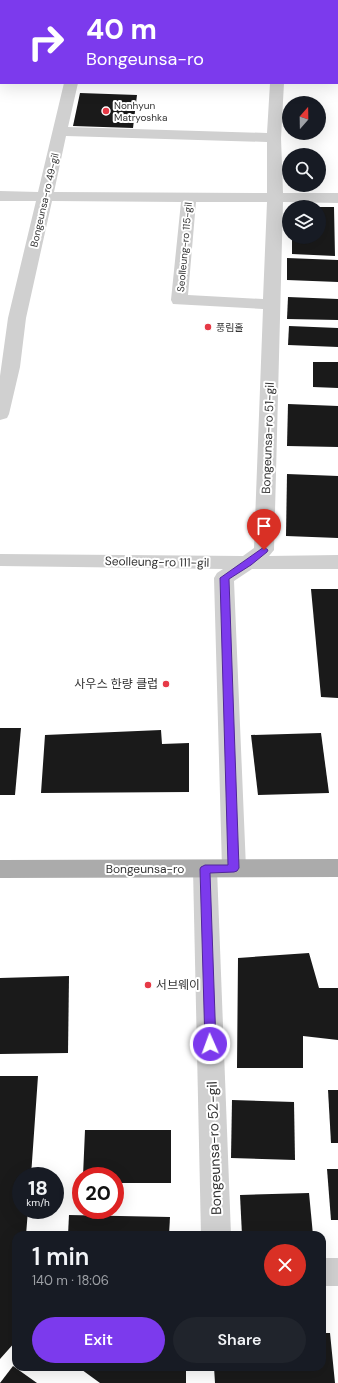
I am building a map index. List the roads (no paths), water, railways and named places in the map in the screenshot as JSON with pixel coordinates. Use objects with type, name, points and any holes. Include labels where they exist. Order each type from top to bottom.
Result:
[{"type":"main road","name":"Bongeunsa-ro","points":[[0,869],[338,868]]},
{"type":"street","name":"Bongeunsa-ro 49-gil","points":[[0,414],[5,366],[18,318],[72,84]]},
{"type":"street","name":"Bongeunsa-ro 51-gil","points":[[234,868],[224,578],[248,563],[264,550],[275,197],[274,138],[277,84]]},
{"type":"street","points":[[60,131],[274,138]]},
{"type":"street","name":"Seolleung-ro 115-gil","points":[[0,196],[46,195],[338,198]]},
{"type":"street","name":"Seolleung-ro 115-gil","points":[[189,196],[179,300],[272,304]]},
{"type":"street","points":[[0,317],[18,318]]},
{"type":"street","name":"Seolleung-ro 111-gil","points":[[0,560],[248,563],[338,562]]},
{"type":"street","name":"Bongeunsa-ro 52-gil","points":[[205,869],[216,1231]]},
{"type":"street","points":[[326,1272],[338,1272]]},
{"type":"place","name":"Nonhyun Matryoshka","points":[[106,111]]},
{"type":"place","name":"풍림홀","points":[[208,327]]},
{"type":"place","name":"사우스 한량 클럽","points":[[166,684]]},
{"type":"place","name":"서브웨이","points":[[148,985]]}]
